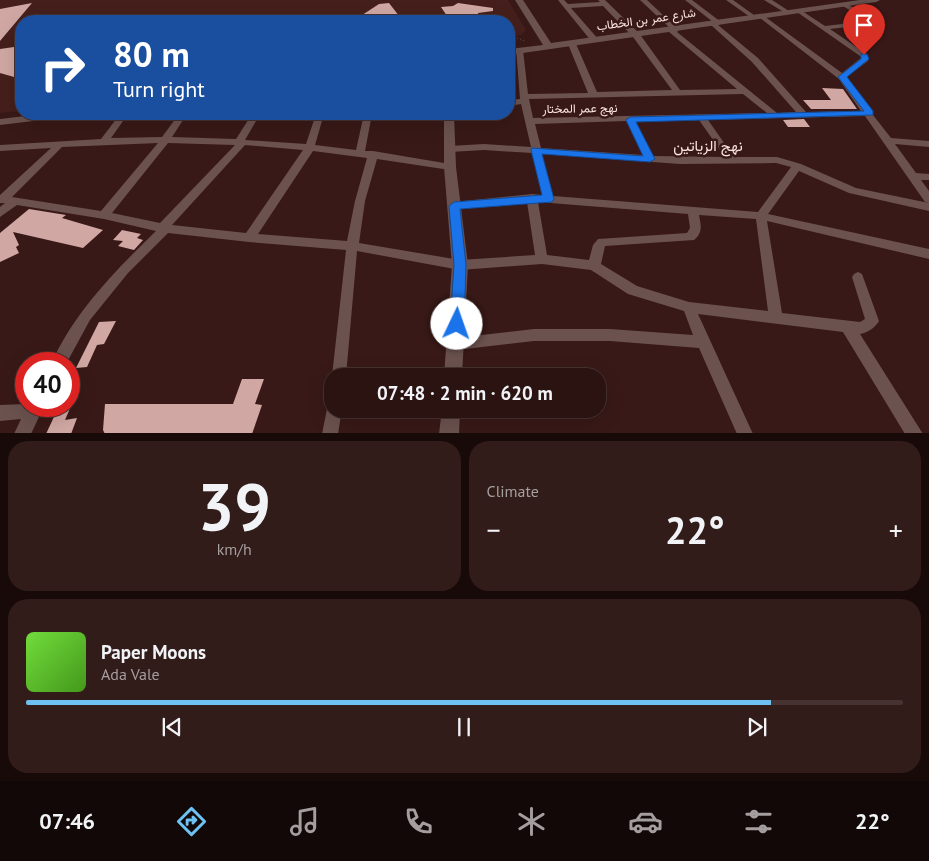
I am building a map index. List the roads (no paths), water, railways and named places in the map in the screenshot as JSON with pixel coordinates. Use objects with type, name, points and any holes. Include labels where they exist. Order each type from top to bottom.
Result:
[{"type":"street","points":[[519,0],[548,46]]},
{"type":"street","points":[[643,0],[674,30],[744,91],[775,115]]},
{"type":"street","points":[[688,0],[754,60],[802,114]]},
{"type":"street","points":[[728,0],[759,17],[842,77],[870,113],[929,199]]},
{"type":"street","points":[[767,0],[789,13]]},
{"type":"street","name":"شارع عمر بن الخطاب","points":[[515,51],[800,12],[870,0]]},
{"type":"street","points":[[563,3],[603,2],[636,35],[677,92]]},
{"type":"street","points":[[563,3],[594,40]]},
{"type":"street","points":[[823,28],[874,22],[845,5]]},
{"type":"street","points":[[800,12],[864,55],[865,59],[842,77]]},
{"type":"street","points":[[572,44],[593,94]]},
{"type":"street","points":[[515,56],[548,199]]},
{"type":"street","points":[[515,101],[524,99],[593,94],[744,91]]},
{"type":"street","name":"نهج عمر المختار","points":[[530,121],[870,113]]},
{"type":"street","points":[[702,118],[732,161]]},
{"type":"street","points":[[0,122],[17,120]]},
{"type":"street","points":[[104,142],[120,120]]},
{"type":"street","points":[[104,215],[165,140],[179,120]]},
{"type":"street","points":[[65,352],[85,316],[124,270],[240,143],[253,120]]},
{"type":"street","points":[[248,238],[309,149],[318,120]]},
{"type":"street","points":[[360,153],[367,120]]},
{"type":"street","points":[[449,120],[450,167],[460,265],[454,368]]},
{"type":"street","points":[[630,120],[650,159]]},
{"type":"street","points":[[0,148],[165,140],[240,143],[373,154],[450,167]]},
{"type":"street","points":[[888,141],[929,144]]},
{"type":"street","points":[[0,213],[6,200],[60,144]]},
{"type":"street","name":"نهج الزياتين","points":[[450,150],[484,147],[650,159],[777,160],[797,166],[853,191],[929,207]]},
{"type":"street","points":[[340,368],[352,246],[360,200],[373,154]]},
{"type":"street","points":[[776,317],[761,216],[797,166]]},
{"type":"street","points":[[914,176],[929,177]]},
{"type":"street","points":[[454,206],[532,198],[761,216],[929,254]]},
{"type":"street","points":[[532,198],[542,259]]},
{"type":"street","points":[[6,200],[104,215],[164,228],[248,238],[352,246],[460,265],[542,259],[594,266],[633,290],[689,306],[862,328],[872,322],[858,277]]},
{"type":"street","points":[[594,266],[599,245],[602,242],[690,236],[694,234],[696,228],[693,210]]},
{"type":"street","points":[[689,306],[703,342],[745,433]]},
{"type":"street","points":[[848,327],[914,433]]},
{"type":"street","points":[[456,344],[534,335],[610,335],[703,342]]},
{"type":"street","points":[[0,412],[15,411]]},
{"type":"street","points":[[22,433],[30,417]]},
{"type":"street","points":[[330,433],[333,418]]},
{"type":"street","points":[[449,433],[450,418]]}]
